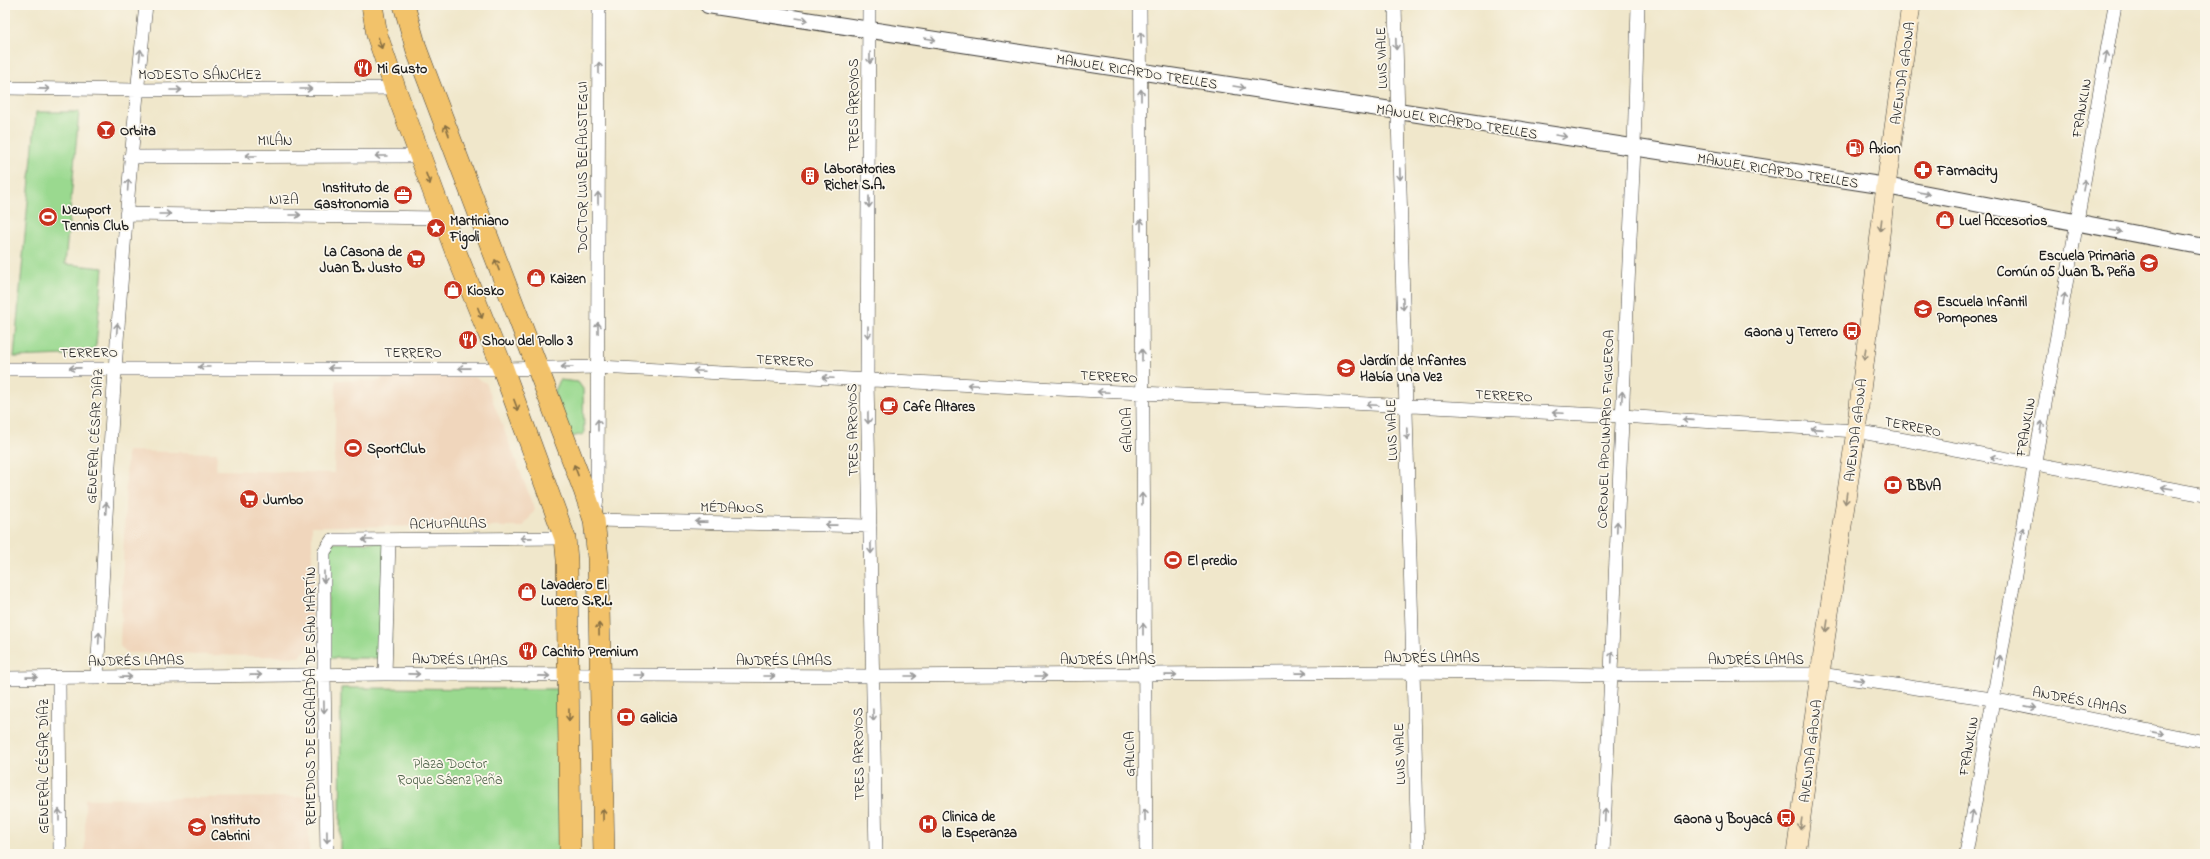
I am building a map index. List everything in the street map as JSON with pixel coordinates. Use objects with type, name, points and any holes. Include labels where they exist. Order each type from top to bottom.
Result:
[{"type":"main road","points":[[372,5],[377,35],[395,88],[443,218],[503,369],[565,538],[567,560],[570,854]]},
{"type":"main road","points":[[404,5],[418,52],[594,520],[598,558],[604,854]]},
{"type":"main road","name":"AVENIDA GAONA","points":[[1796,854],[1820,674],[1856,431],[1886,186],[1911,5]]},
{"type":"street","name":"GENERAL CÉSAR DÍAZ","points":[[97,677],[114,367],[130,157],[146,5]]},
{"type":"street","name":"DOCTOR LUIS BELAUSTEGUI","points":[[594,520],[597,498],[599,5]]},
{"type":"street","name":"MANUEL RICARDO TRELLES","points":[[708,5],[1886,186],[2077,224],[2205,247]]},
{"type":"street","name":"TRES ARROYOS","points":[[869,5],[867,379],[876,854]]},
{"type":"street","name":"GALICIA","points":[[1140,5],[1146,854]]},
{"type":"street","name":"LUIS VIALE","points":[[1395,5],[1418,854]]},
{"type":"street","name":"CORONEL APOLINARIO FIGUEROA","points":[[1603,854],[1634,148],[1638,5]]},
{"type":"street","name":"FRANKLIN","points":[[1966,854],[2115,5]]},
{"type":"street","name":"MODESTO SÁNCHEZ","points":[[5,88],[137,90],[395,88]]},
{"type":"street","name":"MILÁN","points":[[130,157],[420,156]]},
{"type":"street","name":"NIZA","points":[[126,214],[443,218]]},
{"type":"street","name":"TERRERO","points":[[5,369],[114,367],[503,369],[536,367],[598,367],[1622,416],[1856,431],[2205,495]]},
{"type":"street","name":"MÉDANOS","points":[[594,520],[870,526]]},
{"type":"street","name":"ACHUPALLAS","points":[[332,540],[565,538]]},
{"type":"street","name":"REMEDIOS DE ESCALADA DE SAN MARTÍN","points":[[327,854],[324,674],[324,552],[332,540]]},
{"type":"street","points":[[385,674],[389,540]]},
{"type":"street","name":"ANDRÉS LAMAS","points":[[5,678],[324,674],[872,676],[1413,672],[1612,675],[1820,674],[1992,699],[2205,742]]},
{"type":"street","name":"GENERAL CÉSAR DÍAZ","points":[[59,677],[60,854]]},
{"type":"shaded area","name":"Jumbo","points":[[381,373],[475,377],[486,383],[535,510],[523,527],[312,526],[312,644],[299,657],[127,653],[120,646],[127,451],[217,453],[216,470],[334,473],[336,380],[381,381]]},
{"type":"shaded area","name":"Instituto Cabrini","points":[[308,797],[309,854],[85,854],[85,799]]},
{"type":"green space","name":"Newport Tennis Club","points":[[36,112],[79,112],[65,264],[103,268],[96,345],[91,354],[14,357]]},
{"type":"green space","points":[[560,380],[578,382],[583,389],[584,434],[571,437],[554,393]]},
{"type":"green space","points":[[390,542],[391,658],[328,658],[328,543]]},
{"type":"green space","name":"Plaza Doctor Roque Sáenz Peña","points":[[341,688],[558,689],[561,854],[340,854]]},
{"type":"place","name":"Mi Gusto","points":[[363,68]]},
{"type":"place","name":"Orbita","points":[[106,130]]},
{"type":"place","name":"Axion","points":[[1855,148]]},
{"type":"place","name":"Farmacity","points":[[1923,170]]},
{"type":"place","name":"Laboratories Richet S.A.","points":[[810,176]]},
{"type":"place","name":"Instituto de Gastronomia","points":[[403,195]]},
{"type":"place","name":"Newport Tennis Club","points":[[48,217]]},
{"type":"place","name":"Luel Accesorios","points":[[1945,220]]},
{"type":"place","name":"Martiniano Figoli","points":[[436,228]]},
{"type":"place","name":"La Casona de Juan B. Justo","points":[[416,259]]},
{"type":"place","name":"Escuela Primaria Común 05 Juan B. Peña","points":[[2149,263]]},
{"type":"place","name":"Kaizen","points":[[536,278]]},
{"type":"place","name":"Kiosko","points":[[453,290]]},
{"type":"place","name":"Escuela Infantil Pompones","points":[[1923,309]]},
{"type":"place","name":"Gaona y Terrero","points":[[1852,331]]},
{"type":"place","name":"Show del Pollo 3","points":[[468,340]]},
{"type":"place","name":"Jardín de Infantes Había Una Vez","points":[[1346,368]]},
{"type":"place","name":"Cafe Altares","points":[[889,406]]},
{"type":"place","name":"SportClub","points":[[353,448]]},
{"type":"place","name":"BBVA","points":[[1893,485]]},
{"type":"place","name":"Jumbo","points":[[249,499]]},
{"type":"place","name":"El predio","points":[[1173,560]]},
{"type":"place","name":"Lavadero El Lucero S.R.L.","points":[[527,592]]},
{"type":"place","name":"Cachito Premium","points":[[528,651]]},
{"type":"place","name":"Galicia","points":[[626,717]]},
{"type":"place","name":"Gaona y Boyacá","points":[[1786,818]]},
{"type":"place","name":"Clinica de la Esperanza","points":[[928,824]]},
{"type":"place","name":"Instituto Cabrini","points":[[197,827]]}]
